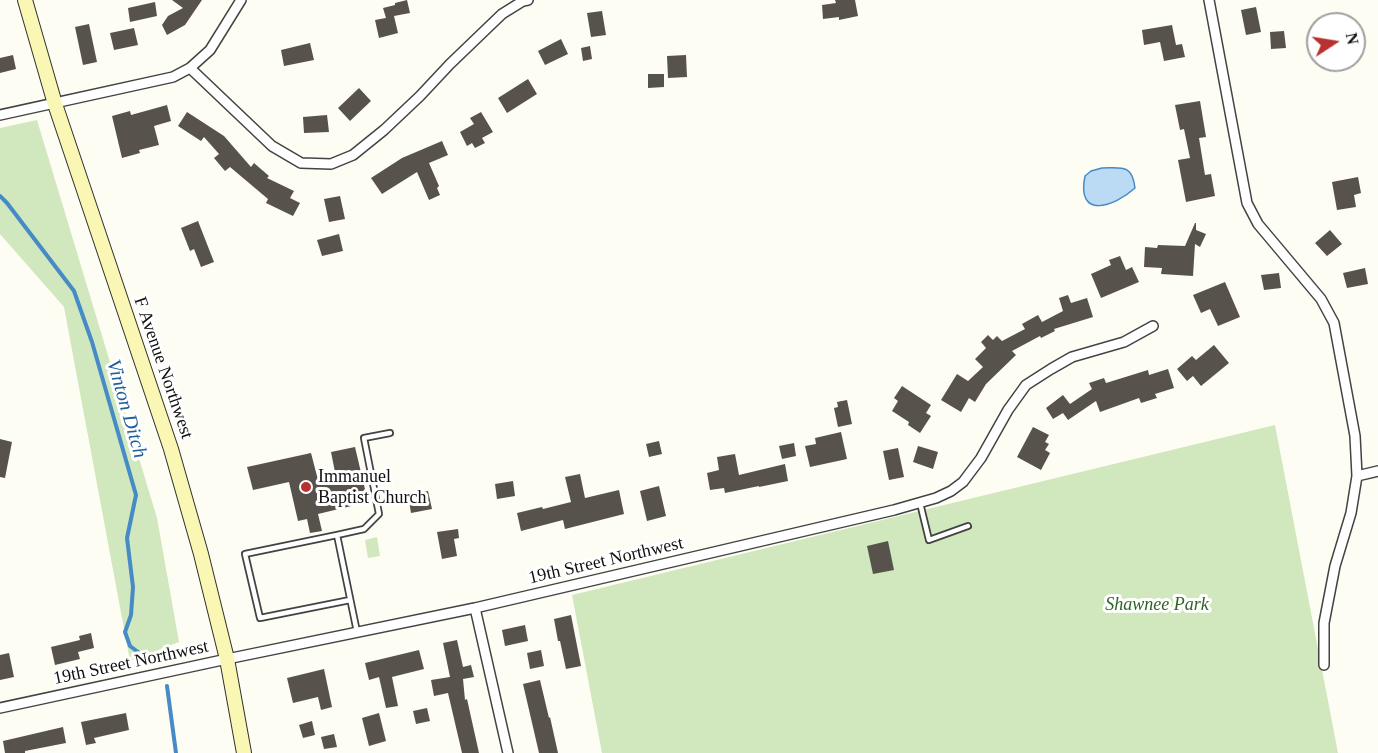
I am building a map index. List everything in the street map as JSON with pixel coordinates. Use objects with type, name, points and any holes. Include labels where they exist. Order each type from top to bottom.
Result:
[{"type":"main road","name":"F Avenue Northwest","points":[[25,0],[55,104],[171,448],[201,554],[227,659],[244,753]]},
{"type":"street","points":[[0,115],[173,77],[190,68],[210,50],[241,0]]},
{"type":"street","points":[[190,68],[272,146],[301,164],[331,164],[353,155],[384,130],[502,14],[528,0]]},
{"type":"street","points":[[1209,0],[1247,203],[1258,224],[1321,299],[1334,323],[1355,436],[1357,476],[1351,513],[1335,566],[1324,622],[1324,665]]},
{"type":"street","name":"19th Street Northwest","points":[[0,708],[476,608],[944,495],[963,482],[981,458],[1008,410],[1026,385],[1072,357],[1124,342],[1152,326]]},
{"type":"street","points":[[1357,476],[1378,471]]},
{"type":"street","points":[[476,608],[508,753]]},
{"type":"lane","points":[[350,600],[260,618],[245,555],[364,529],[380,514],[364,438],[390,433]]},
{"type":"lane","points":[[920,502],[929,540],[968,526]]},
{"type":"lane","points":[[337,535],[357,632]]},
{"type":"green space","points":[[37,120],[157,518],[179,642],[130,661],[64,307],[0,234],[0,128]]},
{"type":"green space","name":"Shawnee Park","points":[[1275,425],[1338,753],[602,753],[572,595]]},
{"type":"green space","points":[[377,537],[380,556],[368,558],[365,540]]},
{"type":"water","points":[[1102,168],[1120,168],[1129,171],[1135,188],[1108,204],[1099,206],[1091,204],[1086,199],[1084,190],[1085,176],[1091,171]]},
{"type":"building","points":[[172,0],[202,0],[185,25],[167,35],[162,25],[168,16],[183,8]]},
{"type":"building","points":[[407,0],[410,13],[394,16],[398,33],[379,38],[375,20],[386,18],[383,8]]},
{"type":"building","points":[[835,0],[855,0],[858,16],[839,20],[839,17],[823,19],[822,5],[836,3]]},
{"type":"building","points":[[155,2],[157,16],[130,22],[128,8]]},
{"type":"building","points":[[1256,7],[1261,32],[1246,35],[1241,10]]},
{"type":"building","points":[[602,11],[606,35],[591,37],[587,13]]},
{"type":"building","points":[[89,24],[97,62],[83,65],[75,27]]},
{"type":"building","points":[[1172,25],[1176,45],[1182,44],[1185,57],[1164,61],[1160,42],[1144,45],[1142,30]]},
{"type":"building","points":[[134,28],[138,45],[114,50],[110,33]]},
{"type":"building","points":[[1284,31],[1286,48],[1271,49],[1270,32]]},
{"type":"building","points":[[561,39],[568,54],[545,65],[538,51]]},
{"type":"building","points":[[310,43],[314,60],[284,66],[281,50]]},
{"type":"building","points":[[590,46],[592,59],[583,61],[581,48]]},
{"type":"building","points":[[13,55],[16,69],[0,73],[0,58]]},
{"type":"building","points":[[686,55],[687,77],[668,78],[667,56]]},
{"type":"building","points":[[648,74],[664,74],[664,87],[648,88]]},
{"type":"building","points":[[528,79],[537,94],[507,113],[498,98]]},
{"type":"building","points":[[359,88],[371,101],[350,121],[338,108]]},
{"type":"building","points":[[1200,101],[1206,137],[1199,138],[1205,175],[1211,174],[1215,196],[1186,202],[1178,160],[1190,158],[1184,129],[1180,130],[1175,105]]},
{"type":"building","points":[[167,105],[171,121],[154,126],[159,145],[139,150],[140,153],[122,158],[112,116],[130,111],[131,115]]},
{"type":"building","points":[[187,112],[224,136],[251,167],[254,163],[269,176],[267,178],[294,191],[290,198],[300,203],[293,216],[266,203],[268,199],[230,167],[225,171],[214,158],[219,154],[204,137],[201,141],[178,126]]},
{"type":"building","points":[[481,112],[493,132],[482,138],[485,143],[475,148],[472,143],[467,146],[460,132],[474,124],[470,118]]},
{"type":"building","points":[[327,115],[329,132],[304,133],[303,117]]},
{"type":"building","points":[[442,141],[448,155],[429,163],[439,186],[437,188],[440,195],[429,200],[417,172],[382,194],[371,178],[402,158]]},
{"type":"building","points":[[1358,177],[1361,193],[1354,195],[1356,207],[1337,210],[1332,182]]},
{"type":"building","points":[[340,196],[345,219],[329,222],[324,199]]},
{"type":"building","points":[[198,221],[214,262],[201,267],[194,249],[190,251],[181,228]]},
{"type":"building","points":[[1195,223],[1196,230],[1206,234],[1200,247],[1195,244],[1193,276],[1161,274],[1162,268],[1144,267],[1145,247],[1185,246]]},
{"type":"building","points":[[1330,230],[1342,244],[1327,256],[1315,243]]},
{"type":"building","points":[[339,234],[343,251],[322,256],[317,240]]},
{"type":"building","points":[[1120,256],[1126,270],[1132,267],[1139,282],[1101,298],[1091,274],[1111,265],[1109,260]]},
{"type":"building","points":[[1365,268],[1368,284],[1347,288],[1343,273]]},
{"type":"building","points":[[1279,273],[1281,288],[1264,290],[1261,275]]},
{"type":"building","points":[[1225,282],[1240,317],[1218,326],[1210,309],[1201,313],[1193,295]]},
{"type":"building","points":[[1068,295],[1071,303],[1087,298],[1093,317],[1054,329],[1055,331],[1012,351],[1016,355],[986,384],[975,402],[969,398],[961,412],[941,400],[957,374],[968,381],[983,367],[975,359],[986,348],[981,342],[988,335],[993,340],[997,336],[1002,341],[1025,329],[1022,324],[1038,315],[1042,322],[1063,311],[1059,298]]},
{"type":"building","points":[[1214,345],[1229,363],[1201,386],[1193,376],[1187,381],[1177,369],[1192,356],[1196,360]]},
{"type":"building","points":[[1168,369],[1174,388],[1155,394],[1157,398],[1141,403],[1139,398],[1100,412],[1096,401],[1068,420],[1063,413],[1053,419],[1046,408],[1063,395],[1070,404],[1092,389],[1089,383],[1104,378],[1106,383],[1148,370],[1149,375]]},
{"type":"building","points":[[902,386],[931,405],[926,413],[931,416],[920,433],[908,425],[909,422],[892,411],[898,401],[894,398]]},
{"type":"building","points":[[847,400],[852,424],[838,427],[834,408],[838,407],[837,402]]},
{"type":"building","points":[[1033,427],[1049,435],[1045,442],[1049,444],[1045,450],[1050,453],[1041,470],[1017,457]]},
{"type":"building","points":[[841,432],[847,459],[810,467],[805,446],[816,444],[815,438]]},
{"type":"building","points":[[0,439],[12,442],[5,478],[0,477]]},
{"type":"building","points":[[659,441],[662,454],[649,457],[646,444]]},
{"type":"building","points":[[794,443],[796,456],[782,459],[779,446]]},
{"type":"building","points":[[918,446],[938,452],[933,469],[913,462]]},
{"type":"building","name":"Immanuel Baptist Church","points":[[355,447],[368,502],[318,514],[322,531],[310,533],[307,519],[298,521],[289,482],[253,490],[247,467],[311,453],[317,476],[335,472],[331,452]]},
{"type":"building","points":[[898,448],[904,477],[889,480],[883,451]]},
{"type":"building","points":[[735,454],[739,475],[785,464],[788,481],[725,493],[724,488],[710,490],[707,473],[719,470],[717,457]]},
{"type":"building","points":[[580,474],[585,498],[619,490],[624,514],[565,529],[563,520],[521,531],[517,513],[571,502],[565,477]]},
{"type":"building","points":[[513,481],[515,496],[497,499],[495,484]]},
{"type":"building","points":[[659,486],[666,516],[647,521],[640,491]]},
{"type":"building","points":[[428,491],[432,509],[411,513],[408,495]]},
{"type":"building","points":[[458,529],[459,538],[454,539],[457,556],[442,559],[437,532]]},
{"type":"building","points":[[888,541],[894,570],[873,574],[867,546]]},
{"type":"building","points":[[571,615],[581,666],[566,669],[554,619]]},
{"type":"building","points":[[525,625],[528,641],[505,646],[502,630]]},
{"type":"building","points":[[91,633],[94,648],[78,652],[80,659],[55,665],[51,647],[80,640],[79,636]]},
{"type":"building","points":[[457,640],[463,667],[471,665],[474,677],[463,679],[465,700],[467,699],[479,753],[462,753],[448,693],[434,696],[431,680],[450,677],[443,643]]},
{"type":"building","points":[[419,650],[424,669],[392,677],[398,706],[386,708],[379,677],[369,680],[365,663]]},
{"type":"building","points":[[541,650],[544,666],[530,669],[527,653]]},
{"type":"building","points":[[9,653],[14,677],[0,680],[0,655]]},
{"type":"building","points":[[324,669],[332,707],[321,710],[318,697],[293,703],[287,678]]},
{"type":"building","points":[[540,680],[558,753],[539,753],[523,684]]},
{"type":"building","points":[[427,708],[430,721],[416,724],[413,711]]},
{"type":"building","points":[[126,713],[129,730],[94,738],[96,743],[86,745],[81,722]]},
{"type":"building","points":[[379,713],[386,741],[369,746],[362,718]]},
{"type":"building","points":[[312,721],[315,735],[303,738],[299,725]]},
{"type":"building","points":[[63,727],[66,743],[25,751],[25,753],[5,753],[3,741]]},
{"type":"building","points":[[334,734],[337,747],[324,749],[321,737]]},
{"type":"waterway","name":"Vinton Ditch","points":[[0,196],[74,291],[92,342],[136,495],[127,538],[133,587],[131,615],[125,632],[130,646],[138,652]]},
{"type":"waterway","name":"Vinton Ditch","points":[[167,686],[176,753]]},
{"type":"place","name":"Immanuel Baptist Church","points":[[306,487]]}]
